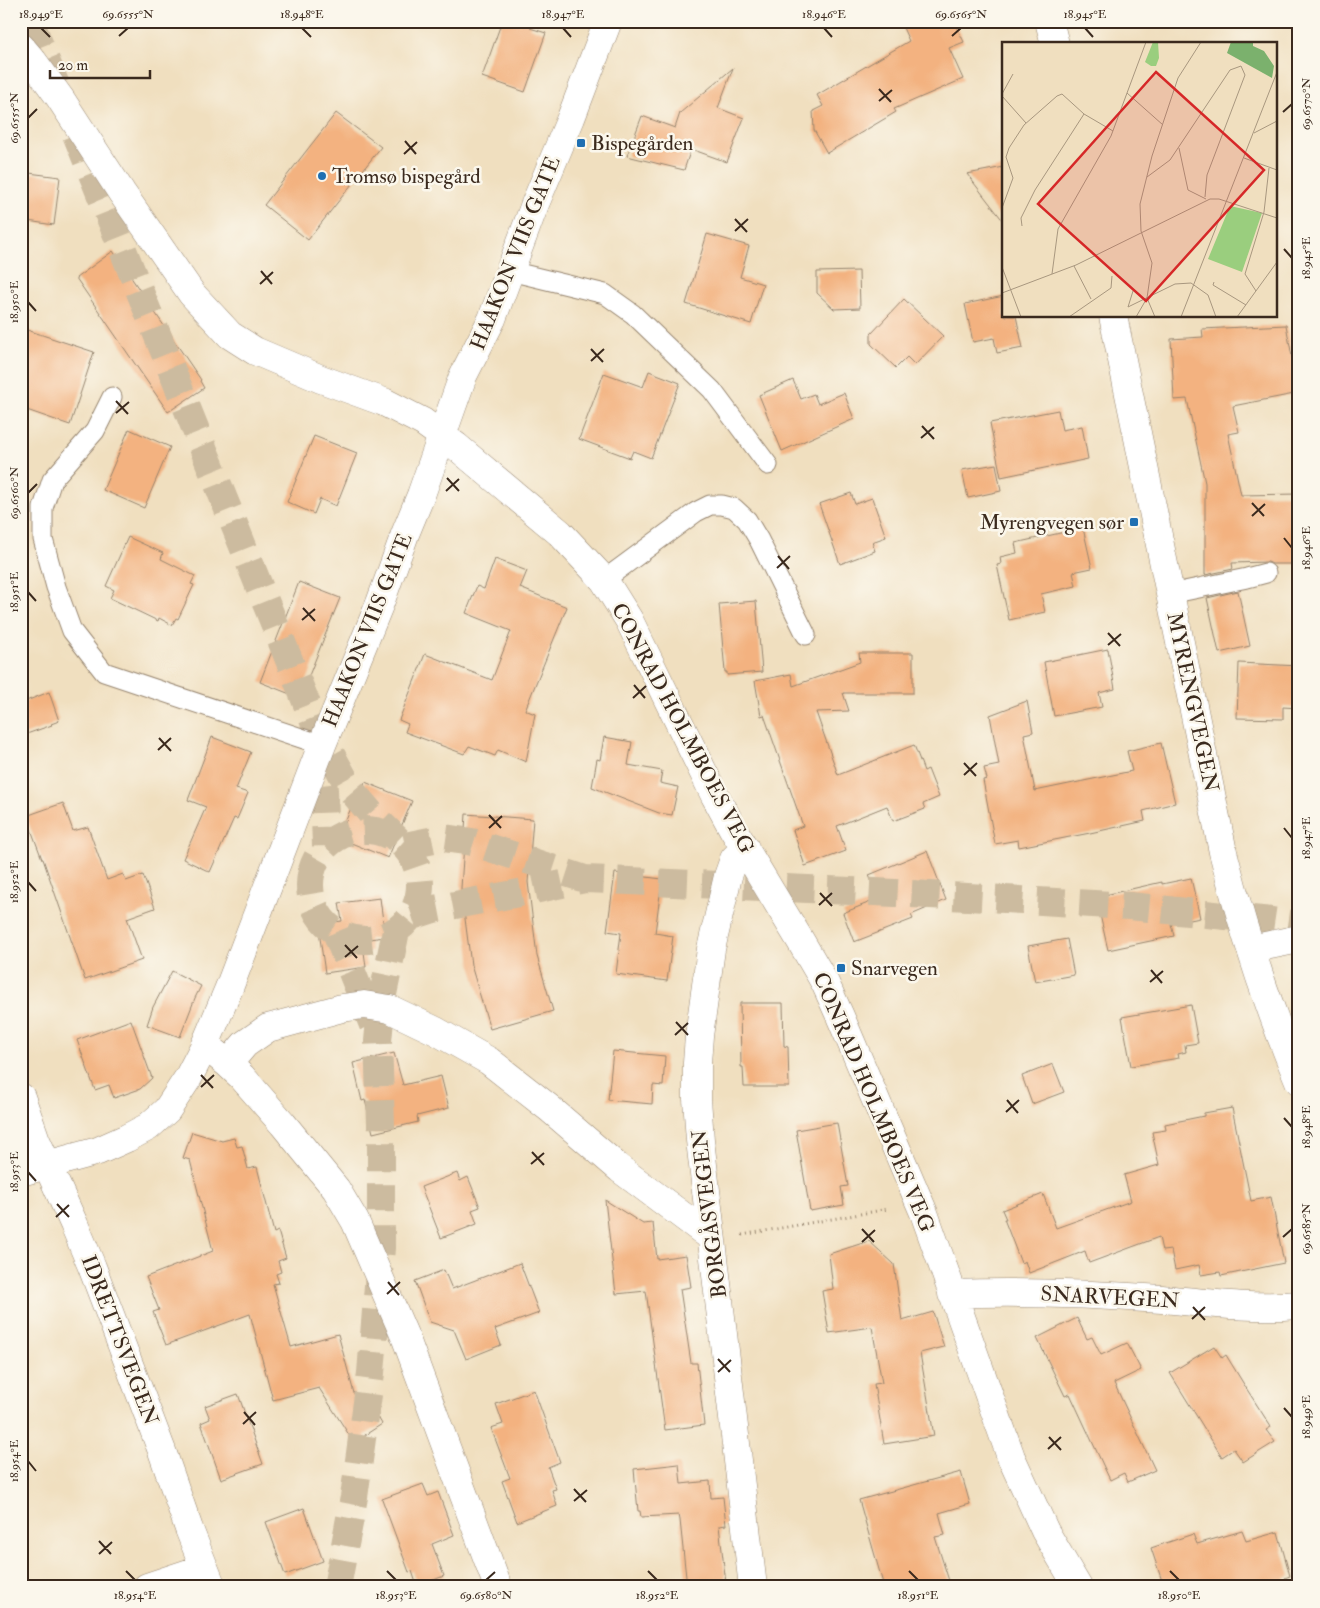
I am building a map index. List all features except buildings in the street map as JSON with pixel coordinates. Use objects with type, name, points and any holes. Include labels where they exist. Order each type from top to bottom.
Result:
[{"type":"street","name":"HAAKON VIIS GATE","points":[[34,1169],[98,1151],[148,1127],[167,1110],[188,1078],[205,1044],[322,745],[380,603],[463,376],[492,319],[608,21]]},
{"type":"street","points":[[1049,21],[1054,42]]},
{"type":"street","name":"CONRAD HOLMBOES VEG","points":[[21,47],[34,61],[60,98],[122,194],[192,294],[230,334],[255,351],[321,379],[384,402],[423,422],[456,446],[560,533],[604,580],[629,620],[714,794],[825,983],[856,1051],[921,1206],[1011,1457],[1046,1531],[1078,1587]]},
{"type":"street","name":"MYRENGVEGEN","points":[[1113,318],[1223,852],[1236,905],[1258,974],[1299,1081]]},
{"type":"street","name":"BORGÅSVEGEN","points":[[745,848],[734,859],[711,949],[699,1036],[697,1099],[711,1237],[753,1587]]},
{"type":"street","points":[[1251,949],[1299,939]]},
{"type":"street","points":[[228,1064],[245,1044],[268,1028],[332,1010],[364,1005],[390,1009],[436,1031],[489,1061],[549,1108],[620,1169],[711,1237]]},
{"type":"street","points":[[205,1044],[242,1077],[277,1117],[336,1189],[355,1220],[436,1415],[498,1587]]},
{"type":"street","name":"IDRETTSVEGEN","points":[[21,1097],[36,1140],[34,1169],[74,1224],[162,1451],[208,1577]]},
{"type":"street","name":"SNARVEGEN","points":[[952,1294],[1069,1294],[1231,1305],[1278,1307],[1299,1305]]},
{"type":"street","points":[[147,1587],[208,1577]]},
{"type":"lane","points":[[510,271],[604,294],[633,314],[712,390],[768,465]]},
{"type":"lane","points":[[112,397],[95,431],[52,480],[43,508],[43,539],[56,587],[72,631],[104,672],[322,745]]},
{"type":"lane","points":[[604,580],[696,512],[710,505],[722,504],[734,508],[747,520],[759,540],[806,636]]},
{"type":"lane","points":[[1170,594],[1266,573]]},
{"type":"path","points":[[711,1237],[724,1238],[891,1208],[921,1206]]},
{"type":"tunnel","points":[[30,21],[56,85]]},
{"type":"tunnel","points":[[76,134],[317,729],[350,789],[374,817],[398,840]]},
{"type":"tunnel","points":[[319,743],[324,790],[326,846]]},
{"type":"tunnel","points":[[365,830],[386,834],[404,846],[416,864],[420,885],[416,906],[404,924],[386,936],[365,940],[344,936],[326,924],[314,906],[310,885],[314,864],[326,846],[344,834],[365,830]]},
{"type":"tunnel","points":[[405,846],[444,838],[472,842],[585,879]]},
{"type":"tunnel","points":[[412,916],[434,909],[585,879],[1130,906],[1299,925]]},
{"type":"tunnel","points":[[337,1587],[354,1497],[371,1373],[381,1248],[381,1124],[378,1041],[382,999],[396,931]]},
{"type":"tunnel","points":[[336,932],[373,1025]]},
{"type":"place","name":"Bispegården","points":[[581,143]]},
{"type":"place","name":"Tromsø bispegård","points":[[322,176]]},
{"type":"place","name":"Myrengvegen sør","points":[[1134,522]]},
{"type":"place","name":"Snarvegen","points":[[841,968]]}]
